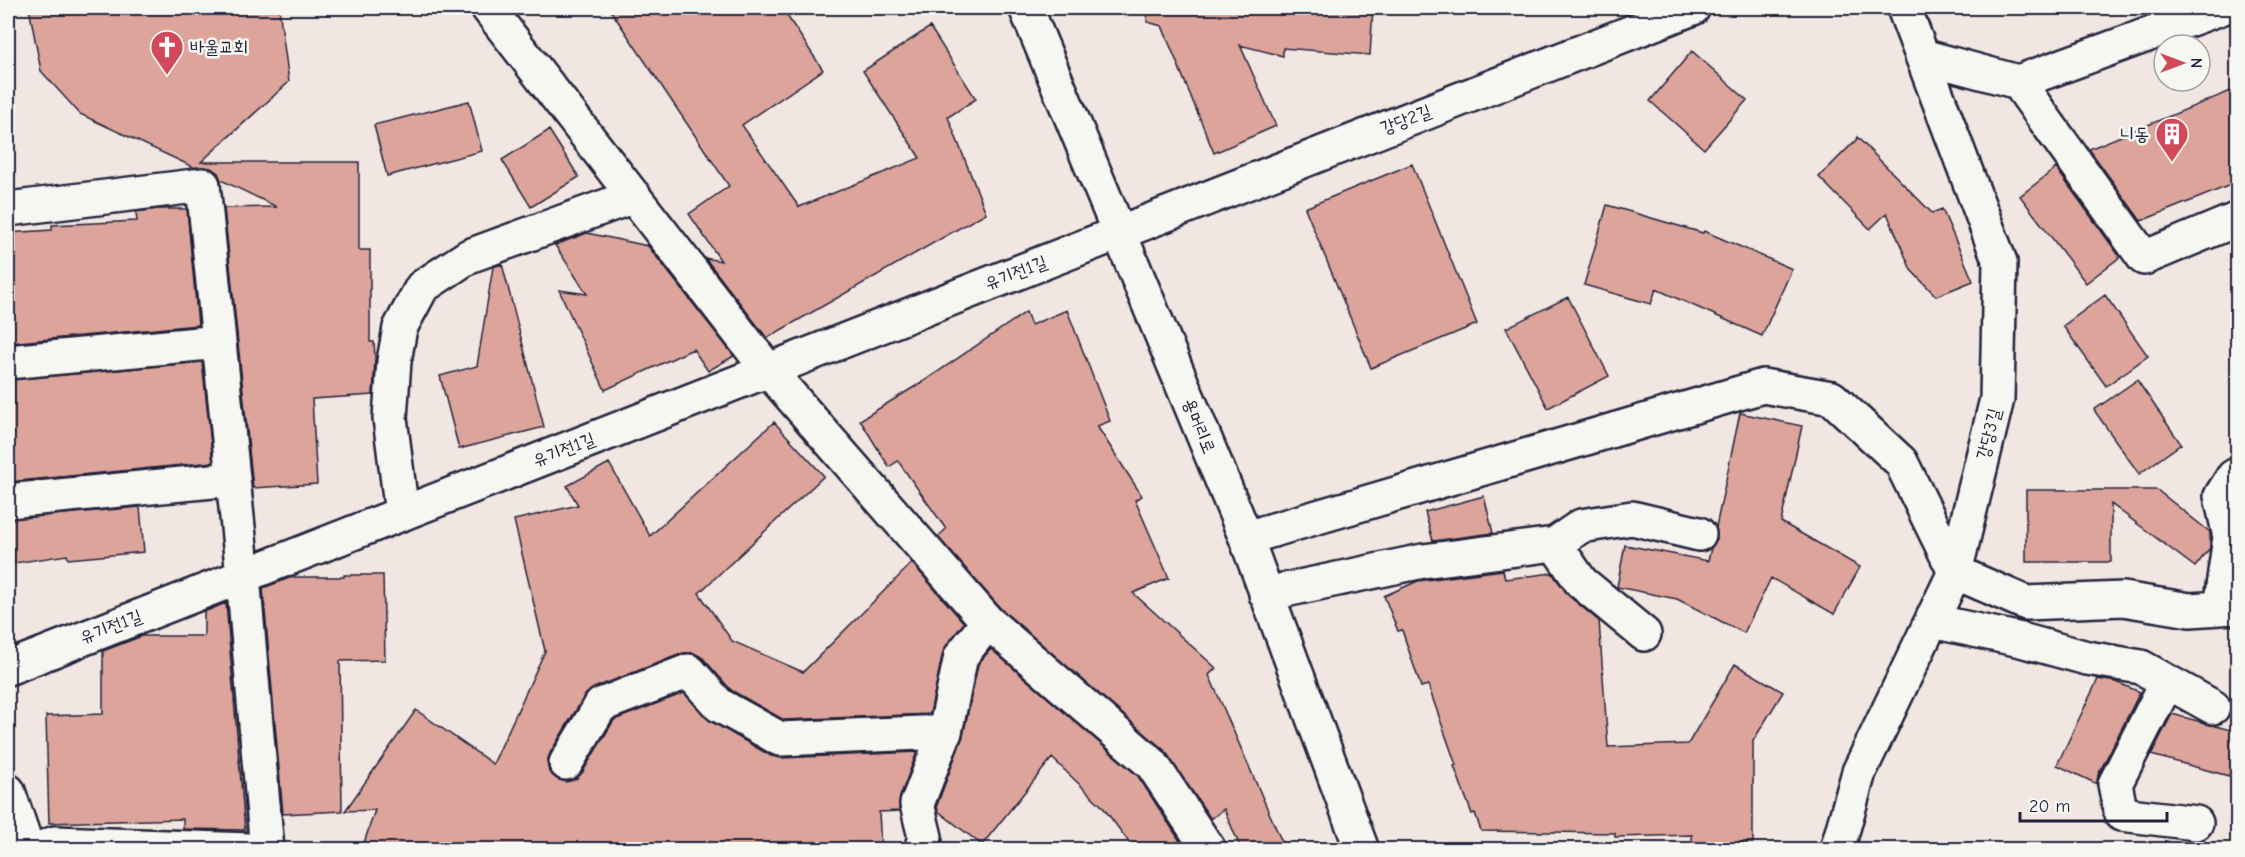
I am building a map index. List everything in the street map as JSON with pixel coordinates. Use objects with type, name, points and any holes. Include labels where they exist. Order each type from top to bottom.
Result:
[{"type":"street","points":[[488,8],[768,370],[988,622],[1152,764],[1209,849]]},
{"type":"street","name":"용머리로","points":[[1026,8],[1245,538],[1362,849]]},
{"type":"street","name":"강당2길","points":[[1120,232],[1693,8]]},
{"type":"street","name":"강당3길","points":[[1837,849],[1859,772],[1955,572],[1997,399],[2000,262],[1904,8]]},
{"type":"street","points":[[1922,56],[2018,82],[2221,8]]},
{"type":"street","points":[[2018,82],[2144,258],[2238,219]]},
{"type":"street","points":[[8,209],[203,185],[243,576],[267,849]]},
{"type":"street","points":[[402,514],[390,418],[394,361],[400,328],[422,287],[469,256],[634,196]]},
{"type":"street","name":"유기전1길","points":[[8,668],[1120,232]]},
{"type":"street","points":[[8,362],[219,342]]},
{"type":"street","points":[[1245,538],[1763,386],[1832,398],[1901,462],[1955,572],[2026,603],[2123,599],[2190,610],[2229,608],[2230,537],[2221,496],[2233,477],[2238,474]]},
{"type":"street","points":[[8,501],[233,479]]},
{"type":"street","points":[[1266,594],[1423,561],[1556,544],[1581,526],[1632,518],[1699,534]]},
{"type":"street","points":[[1556,544],[1581,582],[1644,634]]},
{"type":"street","points":[[1932,621],[2021,640],[2087,658],[2141,667],[2213,707]]},
{"type":"street","points":[[921,849],[925,837],[917,804],[945,732],[961,656],[988,622]]},
{"type":"street","points":[[566,763],[601,705],[688,671],[719,705],[780,739],[945,732]]},
{"type":"street","points":[[2167,682],[2115,783],[2121,813],[2196,824]]},
{"type":"street","points":[[8,791],[28,849]]},
{"type":"street","points":[[36,849],[56,843],[249,849]]},
{"type":"building","points":[[29,8],[279,8],[289,82],[201,162],[359,162],[359,250],[370,250],[370,342],[374,342],[375,358],[373,395],[312,399],[317,484],[253,488],[224,208],[277,207],[221,180],[218,173],[211,168],[193,167],[80,114],[41,71]]},
{"type":"building","points":[[609,8],[782,8],[823,70],[742,125],[799,207],[920,158],[863,71],[930,27],[976,99],[948,117],[986,213],[767,338],[705,258],[721,261],[689,214],[729,186]]},
{"type":"building","points":[[1148,8],[1373,8],[1370,55],[1283,48],[1283,56],[1240,45],[1276,126],[1214,153],[1162,26],[1147,22]]},
{"type":"building","points":[[1692,51],[1747,100],[1704,149],[1650,101]]},
{"type":"building","name":"니동","points":[[2238,88],[2238,182],[2141,221],[2089,149]]},
{"type":"building","points":[[469,101],[482,151],[387,176],[374,125]]},
{"type":"building","points":[[549,130],[579,177],[531,207],[502,160]]},
{"type":"building","points":[[1857,137],[1932,213],[1942,209],[1973,281],[1936,296],[1911,270],[1887,213],[1870,229],[1819,177]]},
{"type":"building","points":[[1412,164],[1477,324],[1371,368],[1305,208]]},
{"type":"building","points":[[2056,168],[2120,257],[2086,283],[2020,196]]},
{"type":"building","points":[[1607,205],[1703,233],[1704,231],[1792,269],[1762,336],[1656,289],[1651,304],[1584,285]]},
{"type":"building","points":[[187,209],[198,325],[8,343],[8,233],[52,230],[52,225],[137,221],[136,212]]},
{"type":"building","points":[[587,233],[648,246],[734,356],[708,371],[693,349],[605,390],[559,290],[587,294],[555,245]]},
{"type":"building","points":[[502,264],[544,427],[459,449],[440,376],[477,366],[493,267]]},
{"type":"building","points":[[2105,295],[2148,356],[2106,386],[2063,326]]},
{"type":"building","points":[[1568,297],[1609,376],[1548,408],[1506,328]]},
{"type":"building","points":[[1067,310],[1110,421],[1097,426],[1142,496],[1135,500],[1169,578],[1133,593],[1216,668],[1209,675],[1285,849],[1241,849],[1224,809],[1211,819],[1164,750],[1001,609],[938,537],[946,529],[898,461],[889,467],[860,420],[924,381],[1026,312],[1031,325]]},
{"type":"building","points":[[202,362],[213,462],[8,482],[8,380]]},
{"type":"building","points":[[2137,380],[2181,444],[2139,474],[2094,410]]},
{"type":"building","points":[[1740,413],[1802,426],[1781,522],[1860,567],[1834,614],[1771,578],[1744,633],[1677,599],[1617,587],[1625,545],[1708,561],[1711,548],[1717,538],[1716,527]]},
{"type":"building","points":[[774,422],[824,476],[699,593],[732,641],[803,672],[912,563],[964,623],[943,652],[930,714],[784,720],[731,690],[703,658],[694,653],[683,653],[594,688],[585,695],[550,753],[547,762],[549,772],[557,779],[566,782],[576,779],[614,720],[684,693],[710,721],[771,756],[781,758],[917,752],[900,797],[899,811],[879,812],[881,849],[362,849],[375,810],[345,811],[416,710],[493,764],[545,651],[514,520],[578,505],[567,486],[609,463],[650,536]]},
{"type":"building","points":[[2026,490],[2157,490],[2210,532],[2210,548],[2195,567],[2111,504],[2111,562],[2026,562]]},
{"type":"building","points":[[1484,496],[1493,533],[1433,541],[1425,512]]},
{"type":"building","points":[[140,507],[144,552],[68,559],[67,555],[8,564],[8,519]]},
{"type":"building","points":[[1503,570],[1505,579],[1552,573],[1569,596],[1599,621],[1608,747],[1688,744],[1735,664],[1783,692],[1753,741],[1753,843],[1692,843],[1692,835],[1615,837],[1615,833],[1481,831],[1454,766],[1456,765],[1428,685],[1421,687],[1402,630],[1398,631],[1384,596],[1418,581]]},
{"type":"building","points":[[344,575],[383,575],[385,660],[340,661],[342,811],[283,814],[263,588],[292,577],[344,577]]},
{"type":"building","points":[[226,603],[245,830],[183,829],[183,819],[49,823],[46,716],[103,714],[103,651],[142,636],[204,636],[204,612]]},
{"type":"building","points":[[991,649],[1138,776],[1180,841],[1169,849],[1134,849],[1102,806],[1052,758],[982,845],[938,811],[937,805],[963,736],[978,664]]},
{"type":"building","points":[[2098,679],[2116,682],[2140,692],[2098,775],[2097,784],[2057,765]]},
{"type":"building","points":[[2172,714],[2238,732],[2238,745],[2229,776],[2151,755]]},
{"type":"place","name":"바울교회","points":[[167,76]]},
{"type":"place","name":"니동","points":[[2172,163]]}]
